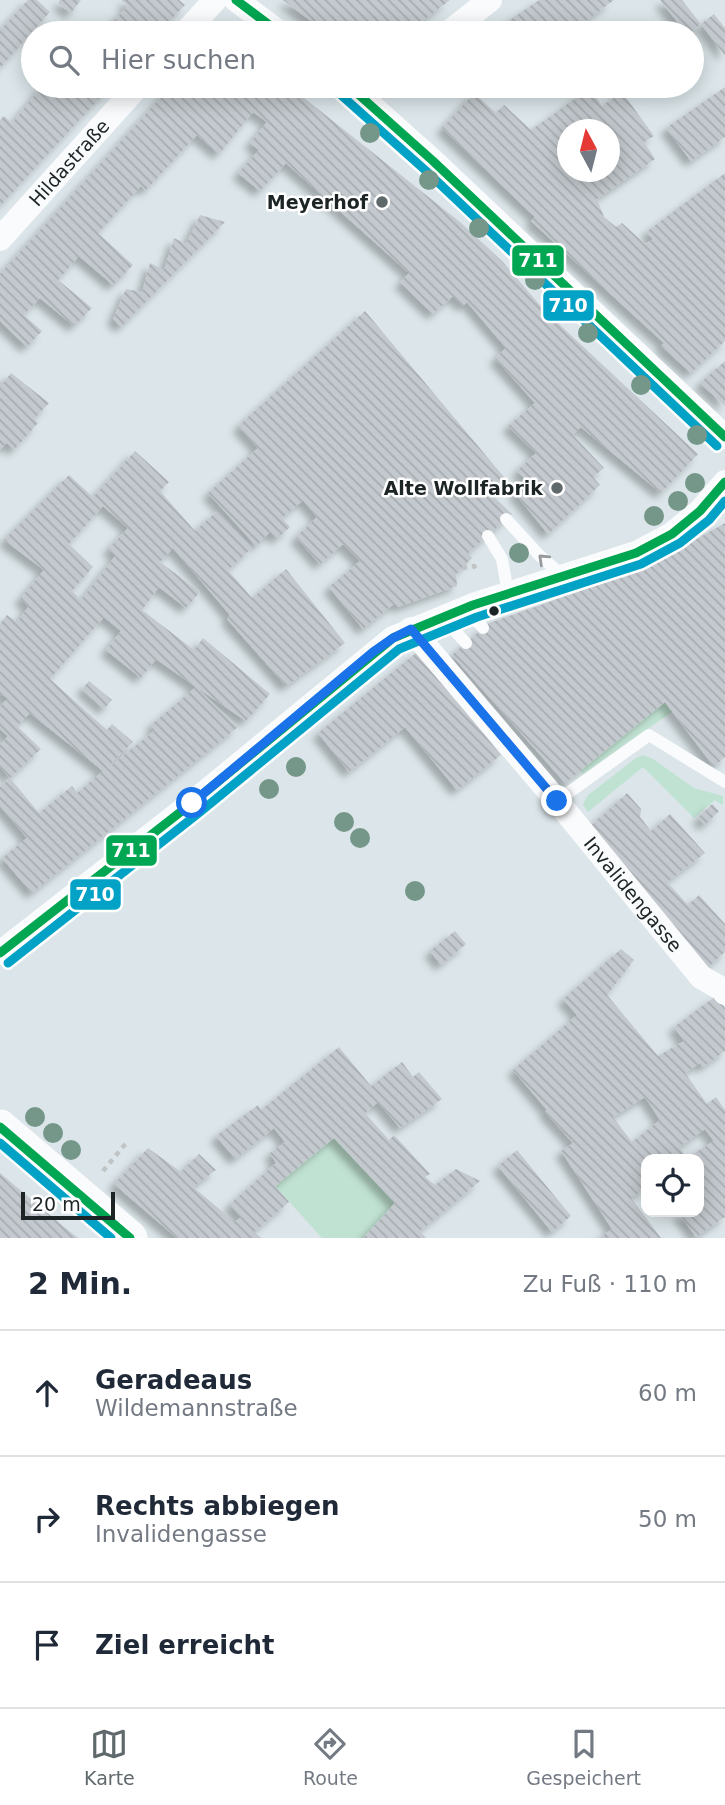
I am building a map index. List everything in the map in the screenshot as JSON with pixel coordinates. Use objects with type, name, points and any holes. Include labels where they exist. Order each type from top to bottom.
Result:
[{"type":"street","points":[[196,21],[215,0]]},
{"type":"street","points":[[236,0],[263,21]]},
{"type":"street","points":[[463,21],[490,0]]},
{"type":"street","name":"Hildastraße","points":[[0,239],[127,98]]},
{"type":"street","points":[[373,98],[725,437]]},
{"type":"street","points":[[0,953],[192,803],[393,638],[465,608],[636,553],[672,534],[700,511],[725,482]]},
{"type":"street","name":"Invalidengasse","points":[[411,629],[701,977],[725,993]]},
{"type":"street","points":[[0,1127],[130,1238]]},
{"type":"lane","points":[[506,519],[539,555],[563,576]]},
{"type":"lane","points":[[488,536],[502,559],[508,593]]},
{"type":"lane","points":[[465,608],[483,628]]},
{"type":"lane","points":[[442,617],[466,643]]},
{"type":"lane","points":[[557,801],[649,735],[725,782]]},
{"type":"path","points":[[462,568],[474,566],[478,572]]},
{"type":"green space","points":[[665,702],[672,712],[583,774],[580,771]]},
{"type":"green space","points":[[643,755],[694,788],[723,796],[723,804],[715,800],[694,818],[643,767],[588,812],[583,805],[587,796]]},
{"type":"green space","points":[[334,1138],[395,1203],[363,1238],[322,1238],[275,1186]]},
{"type":"building","points":[[28,0],[37,0],[50,12],[42,21],[21,21],[21,44],[0,68],[0,30]]},
{"type":"building","points":[[60,0],[81,0],[71,13],[58,3]]},
{"type":"building","points":[[121,0],[179,0],[185,5],[170,21],[114,21],[128,6]]},
{"type":"building","points":[[283,0],[450,0],[423,21],[311,21]]},
{"type":"building","points":[[539,0],[614,0],[585,21],[508,21]]},
{"type":"building","points":[[660,0],[682,0],[699,21],[677,21]]},
{"type":"building","points":[[714,14],[725,28],[725,56],[704,28],[704,22]]},
{"type":"building","points":[[725,87],[725,137],[691,161],[666,128]]},
{"type":"building","points":[[32,98],[100,98],[0,206],[0,120],[4,116],[12,123]]},
{"type":"building","points":[[160,98],[304,98],[460,222],[503,262],[544,310],[698,454],[661,493],[581,427],[573,435],[604,468],[593,477],[600,485],[548,534],[514,492],[527,481],[517,471],[536,453],[508,426],[535,403],[495,358],[506,348],[467,302],[463,306],[453,296],[433,314],[400,282],[409,273],[286,163],[260,191],[238,173],[259,150],[250,143],[267,122],[253,112],[219,154],[197,135],[146,190],[141,186],[98,233],[133,265],[113,285],[79,256],[58,280],[92,308],[74,326],[40,298],[24,315],[42,331],[27,347],[0,321],[0,274]]},
{"type":"building","points":[[469,98],[480,98],[496,113],[504,105],[531,130],[576,98],[597,98],[602,106],[613,98],[626,98],[654,136],[644,142],[655,159],[597,199],[604,217],[616,227],[622,223],[645,244],[653,239],[646,232],[725,173],[725,341],[691,373],[661,346],[664,343],[531,221],[535,217],[442,128]]},
{"type":"building","points":[[200,215],[225,222],[121,327],[113,319],[126,289],[142,292],[150,263],[164,270],[174,238],[186,244]]},
{"type":"building","points":[[365,311],[509,483],[494,497],[512,514],[468,553],[472,558],[456,574],[457,586],[398,607],[395,603],[363,629],[329,587],[360,561],[343,544],[320,564],[296,537],[317,517],[303,500],[282,518],[290,527],[277,539],[270,532],[256,546],[208,493],[258,448],[238,426]]},
{"type":"building","points":[[725,361],[725,406],[700,383]]},
{"type":"building","points":[[11,373],[49,403],[34,419],[38,423],[14,450],[7,443],[0,450],[0,381],[3,383]]},
{"type":"building","points":[[135,451],[169,482],[160,491],[195,531],[217,511],[252,548],[228,570],[252,598],[286,569],[345,643],[286,686],[227,619],[230,615],[173,548],[160,562],[200,592],[186,608],[159,587],[142,610],[194,650],[203,638],[270,694],[246,721],[196,687],[238,727],[32,893],[2,858],[27,838],[0,806],[0,787],[10,778],[0,767],[0,744],[8,736],[0,729],[0,706],[8,698],[0,694],[0,624],[7,615],[17,622],[29,606],[20,599],[44,570],[4,540],[69,475],[93,497]],"holes":[[[103,506],[128,528],[108,549],[116,555],[81,600],[72,591],[93,567],[69,544]],[[104,617],[121,631],[106,650],[141,678],[156,659],[196,687],[151,725],[155,730],[105,770],[133,742],[112,724],[107,730],[50,679]],[[30,713],[103,771],[77,793],[72,786],[39,813],[10,778],[41,749],[17,726]]]},
{"type":"building","points":[[725,523],[725,757],[714,767],[665,702],[565,783],[452,655],[489,623],[643,569]]},
{"type":"building","points":[[417,652],[501,755],[457,790],[405,727],[349,772],[318,733]]},
{"type":"building","points":[[89,681],[112,700],[104,709],[82,689]]},
{"type":"building","points":[[627,793],[641,809],[640,817],[651,831],[670,814],[705,853],[667,882],[688,905],[699,895],[725,924],[725,952],[707,968],[588,828]]},
{"type":"building","points":[[712,804],[719,811],[705,825],[698,818]]},
{"type":"building","points":[[455,931],[466,944],[441,965],[430,951]]},
{"type":"building","points":[[621,949],[634,960],[607,995],[658,1056],[684,1041],[674,1027],[713,998],[716,997],[725,1008],[725,1051],[703,1067],[700,1063],[685,1073],[707,1104],[716,1097],[725,1110],[725,1217],[696,1237],[682,1217],[704,1217],[704,1154],[693,1154],[714,1141],[705,1129],[679,1147],[684,1154],[641,1154],[641,1191],[631,1198],[641,1211],[641,1217],[645,1217],[661,1238],[599,1238],[612,1229],[561,1151],[573,1143],[513,1070],[577,1015],[563,999]],"holes":[[[645,1097],[660,1120],[632,1142],[613,1117]]]},
{"type":"building","points":[[339,1047],[371,1086],[402,1062],[413,1077],[419,1072],[442,1099],[400,1128],[378,1102],[365,1113],[389,1140],[394,1135],[430,1174],[425,1177],[435,1185],[456,1169],[480,1181],[420,1231],[426,1238],[363,1238],[395,1203],[334,1138],[275,1186],[289,1202],[254,1232],[261,1238],[177,1238],[114,1184],[148,1148],[181,1172],[199,1154],[216,1170],[193,1187],[235,1222],[241,1217],[229,1205],[276,1163],[270,1153],[285,1142],[274,1128],[235,1159],[216,1136],[258,1105],[261,1110]]},
{"type":"building","points":[[517,1150],[571,1216],[552,1232],[498,1166]]},
{"type":"building","points":[[0,1173],[63,1226],[78,1238],[0,1238]]},
{"type":"transit line","name":"711","points":[[236,0],[264,21]]},
{"type":"transit line","name":"710","points":[[344,98],[425,170],[717,446]]},
{"type":"transit line","name":"711","points":[[362,98],[433,161],[725,437]]},
{"type":"transit line","name":"711","points":[[0,953],[192,803],[393,638],[473,605],[636,553],[672,534],[700,511],[725,482]]},
{"type":"transit line","name":"710","points":[[8,963],[200,812],[399,649],[477,617],[641,564],[680,543],[709,520],[725,501]]},
{"type":"transit line","name":"711","points":[[0,1127],[130,1238]]},
{"type":"transit line","name":"710","points":[[0,1143],[111,1238]]},
{"type":"place","name":"Meyerhof","points":[[382,202]]},
{"type":"place","name":"Alte Wollfabrik","points":[[557,488]]},
{"type":"route","points":[[192,803],[373,652],[411,629],[557,801]]}]
